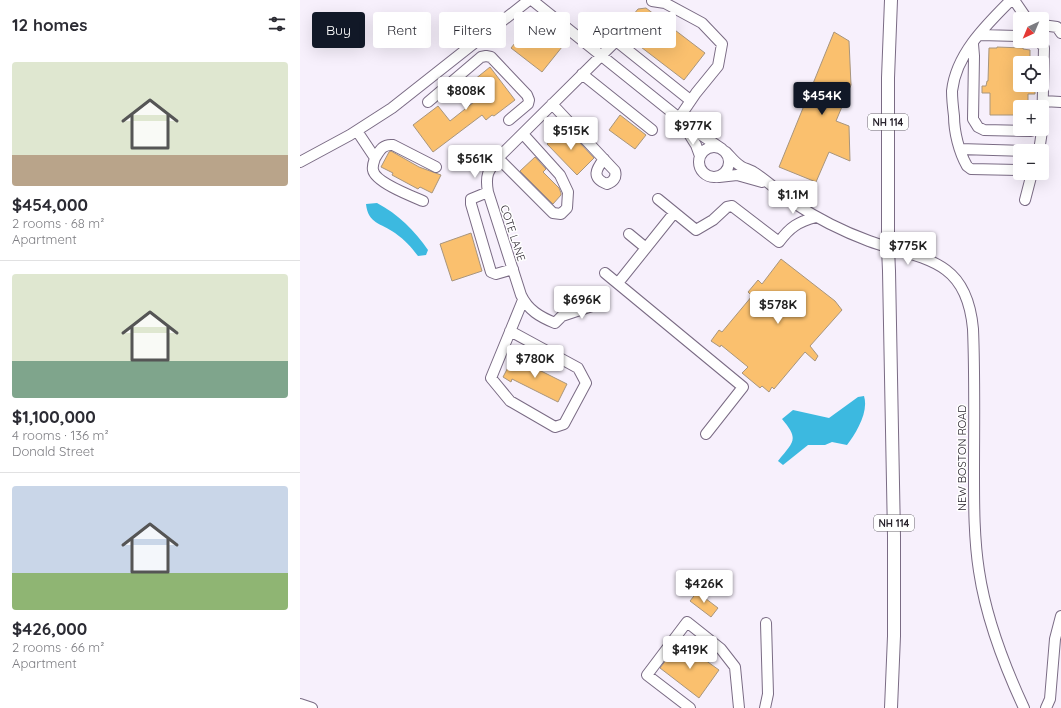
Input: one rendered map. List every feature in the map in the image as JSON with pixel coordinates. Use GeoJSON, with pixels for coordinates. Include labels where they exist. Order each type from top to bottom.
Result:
{"type":"FeatureCollection","features":[{"type":"Feature","properties":{"kind":"main road","name":"NH 114"},"geometry":{"type":"LineString","coordinates":[[891,0],[888,78],[888,248],[890,284],[894,536],[894,636],[891,708]]}},
{"type":"Feature","properties":{"kind":"street"},"geometry":{"type":"LineString","coordinates":[[300,162],[357,130],[392,108],[531,0],[679,118],[689,122],[700,134],[724,151],[739,165],[755,172],[770,185]]}},
{"type":"Feature","properties":{"kind":"street"},"geometry":{"type":"LineString","coordinates":[[1013,170],[971,169],[967,166],[964,162],[954,127],[952,93],[955,77],[969,48],[992,20],[1012,0],[1021,12]]}},
{"type":"Feature","properties":{"kind":"street"},"geometry":{"type":"LineString","coordinates":[[652,1],[665,3],[702,23],[722,44],[718,66],[690,100],[679,118]]}},
{"type":"Feature","properties":{"kind":"street"},"geometry":{"type":"LineString","coordinates":[[1049,26],[1056,27],[1061,32]]}},
{"type":"Feature","properties":{"kind":"street"},"geometry":{"type":"LineString","coordinates":[[980,35],[1013,36]]}},
{"type":"Feature","properties":{"kind":"street","name":"COTE LANE"},"geometry":{"type":"LineString","coordinates":[[601,303],[562,316],[555,323],[537,315],[527,306],[523,300],[488,192],[486,180],[488,173],[498,158],[614,43],[617,42],[690,100]]}},
{"type":"Feature","properties":{"kind":"street"},"geometry":{"type":"LineString","coordinates":[[969,48],[974,56],[973,119],[978,127],[984,130],[1013,131]]}},
{"type":"Feature","properties":{"kind":"street"},"geometry":{"type":"LineString","coordinates":[[1043,100],[1044,48]]}},
{"type":"Feature","properties":{"kind":"street"},"geometry":{"type":"LineString","coordinates":[[467,49],[476,61]]}},
{"type":"Feature","properties":{"kind":"street"},"geometry":{"type":"LineString","coordinates":[[425,83],[431,99],[481,57],[491,57],[530,100],[528,104],[509,120]]}},
{"type":"Feature","properties":{"kind":"street"},"geometry":{"type":"LineString","coordinates":[[582,74],[652,130]]}},
{"type":"Feature","properties":{"kind":"street"},"geometry":{"type":"LineString","coordinates":[[1049,101],[1061,102]]}},
{"type":"Feature","properties":{"kind":"street"},"geometry":{"type":"LineString","coordinates":[[552,104],[604,159]]}},
{"type":"Feature","properties":{"kind":"street"},"geometry":{"type":"LineString","coordinates":[[679,118],[696,144],[700,156],[699,165],[704,173],[713,177],[737,175],[770,185]]}},
{"type":"Feature","properties":{"kind":"street"},"geometry":{"type":"LineString","coordinates":[[357,130],[375,158]]}},
{"type":"Feature","properties":{"kind":"street"},"geometry":{"type":"LineString","coordinates":[[498,158],[553,212],[561,214],[567,208],[568,192],[560,175],[523,134]]}},
{"type":"Feature","properties":{"kind":"street"},"geometry":{"type":"LineString","coordinates":[[423,201],[382,181],[375,176],[373,169],[375,158],[383,147],[393,145],[436,167]]}},
{"type":"Feature","properties":{"kind":"street"},"geometry":{"type":"LineString","coordinates":[[700,156],[708,148],[718,147],[724,151],[728,157],[729,167],[723,175],[718,177]]}},
{"type":"Feature","properties":{"kind":"street"},"geometry":{"type":"LineString","coordinates":[[960,149],[1013,151]]}},
{"type":"Feature","properties":{"kind":"street"},"geometry":{"type":"LineString","coordinates":[[1025,200],[1030,180]]}},
{"type":"Feature","properties":{"kind":"street","name":"NEW BOSTON ROAD"},"geometry":{"type":"LineString","coordinates":[[770,185],[816,217],[841,230],[888,248],[927,260],[942,267],[954,278],[968,300],[972,315],[973,329],[975,521],[979,570],[985,600],[998,644],[1024,708]]}},
{"type":"Feature","properties":{"kind":"street"},"geometry":{"type":"LineString","coordinates":[[488,192],[471,199],[471,204],[491,272],[496,274],[513,269]]}},
{"type":"Feature","properties":{"kind":"street"},"geometry":{"type":"LineString","coordinates":[[658,199],[696,230],[713,220],[727,207],[732,206],[745,214],[779,242],[793,226],[804,220],[816,217]]}},
{"type":"Feature","properties":{"kind":"street"},"geometry":{"type":"LineString","coordinates":[[618,283],[674,213]]}},
{"type":"Feature","properties":{"kind":"street"},"geometry":{"type":"LineString","coordinates":[[629,234],[646,248]]}},
{"type":"Feature","properties":{"kind":"street"},"geometry":{"type":"LineString","coordinates":[[605,273],[743,387],[706,434]]}},
{"type":"Feature","properties":{"kind":"street"},"geometry":{"type":"LineString","coordinates":[[510,331],[578,368],[586,383],[564,424],[555,427],[510,401],[491,378],[510,331],[523,300]]}},
{"type":"Feature","properties":{"kind":"street"},"geometry":{"type":"LineString","coordinates":[[1046,708],[1050,699],[1055,639],[1061,616]]}},
{"type":"Feature","properties":{"kind":"street"},"geometry":{"type":"LineString","coordinates":[[690,708],[647,675],[687,622],[721,649],[734,667],[739,708]]}},
{"type":"Feature","properties":{"kind":"street"},"geometry":{"type":"LineString","coordinates":[[765,708],[768,694],[766,623]]}},
{"type":"Feature","properties":{"kind":"street"},"geometry":{"type":"LineString","coordinates":[[300,704],[312,708]]}},
{"type":"Feature","properties":{"kind":"water"},"geometry":{"type":"Polygon","coordinates":[[[377,203],[392,212],[418,236],[428,250],[426,255],[418,256],[399,236],[369,216],[366,204],[377,203]]]}},
{"type":"Feature","properties":{"kind":"water"},"geometry":{"type":"Polygon","coordinates":[[[864,396],[865,409],[861,422],[847,445],[832,442],[825,445],[808,445],[783,465],[778,461],[791,445],[793,437],[788,426],[782,419],[793,410],[829,418],[858,397],[864,396]]]}},
{"type":"Feature","properties":{"kind":"building"},"geometry":{"type":"Polygon","coordinates":[[[646,8],[651,12],[636,12],[638,9],[646,8]]]}},
{"type":"Feature","properties":{"kind":"building"},"geometry":{"type":"Polygon","coordinates":[[[676,31],[705,53],[684,80],[642,48],[676,48],[676,31]]]}},
{"type":"Feature","properties":{"kind":"building"},"geometry":{"type":"Polygon","coordinates":[[[834,32],[849,41],[851,85],[836,121],[849,126],[850,161],[829,152],[816,182],[779,167],[834,32]]]}},
{"type":"Feature","properties":{"kind":"building"},"geometry":{"type":"Polygon","coordinates":[[[514,44],[514,48],[561,48],[542,72],[511,48],[514,44]]]}},
{"type":"Feature","properties":{"kind":"building"},"geometry":{"type":"Polygon","coordinates":[[[989,48],[1023,48],[1030,50],[1030,56],[1013,56],[1013,92],[1035,92],[1035,94],[1028,94],[1028,100],[1013,100],[1013,115],[990,115],[990,93],[982,93],[982,86],[986,86],[988,81],[989,48]]]}},
{"type":"Feature","properties":{"kind":"building"},"geometry":{"type":"Polygon","coordinates":[[[490,67],[515,100],[494,116],[492,115],[486,120],[482,115],[433,152],[413,125],[438,106],[450,121],[479,98],[469,84],[490,67]]]}},
{"type":"Feature","properties":{"kind":"building"},"geometry":{"type":"Polygon","coordinates":[[[620,115],[646,135],[635,149],[609,130],[620,115]]]}},
{"type":"Feature","properties":{"kind":"building"},"geometry":{"type":"Polygon","coordinates":[[[565,127],[594,158],[577,175],[547,144],[565,127]]]}},
{"type":"Feature","properties":{"kind":"building"},"geometry":{"type":"Polygon","coordinates":[[[391,151],[419,167],[441,175],[432,193],[420,187],[418,189],[392,175],[393,173],[381,167],[391,151]]]}},
{"type":"Feature","properties":{"kind":"building"},"geometry":{"type":"Polygon","coordinates":[[[535,157],[546,169],[543,172],[559,188],[561,193],[553,204],[520,171],[535,157]]]}},
{"type":"Feature","properties":{"kind":"building"},"geometry":{"type":"Polygon","coordinates":[[[471,233],[482,271],[452,281],[440,244],[471,233]]]}},
{"type":"Feature","properties":{"kind":"building"},"geometry":{"type":"Polygon","coordinates":[[[781,259],[835,301],[842,310],[810,346],[818,356],[815,361],[805,352],[774,389],[772,387],[769,392],[762,386],[760,388],[742,373],[748,367],[721,345],[720,347],[711,341],[719,330],[722,332],[752,296],[748,292],[758,280],[762,284],[781,259]]]}},
{"type":"Feature","properties":{"kind":"building"},"geometry":{"type":"Polygon","coordinates":[[[515,354],[523,358],[521,361],[567,384],[558,402],[512,379],[511,382],[503,377],[515,354]]]}},
{"type":"Feature","properties":{"kind":"building"},"geometry":{"type":"Polygon","coordinates":[[[697,592],[718,608],[711,617],[690,601],[697,592]]]}},
{"type":"Feature","properties":{"kind":"building"},"geometry":{"type":"Polygon","coordinates":[[[680,642],[719,670],[699,698],[660,668],[680,642]]]}}]}
